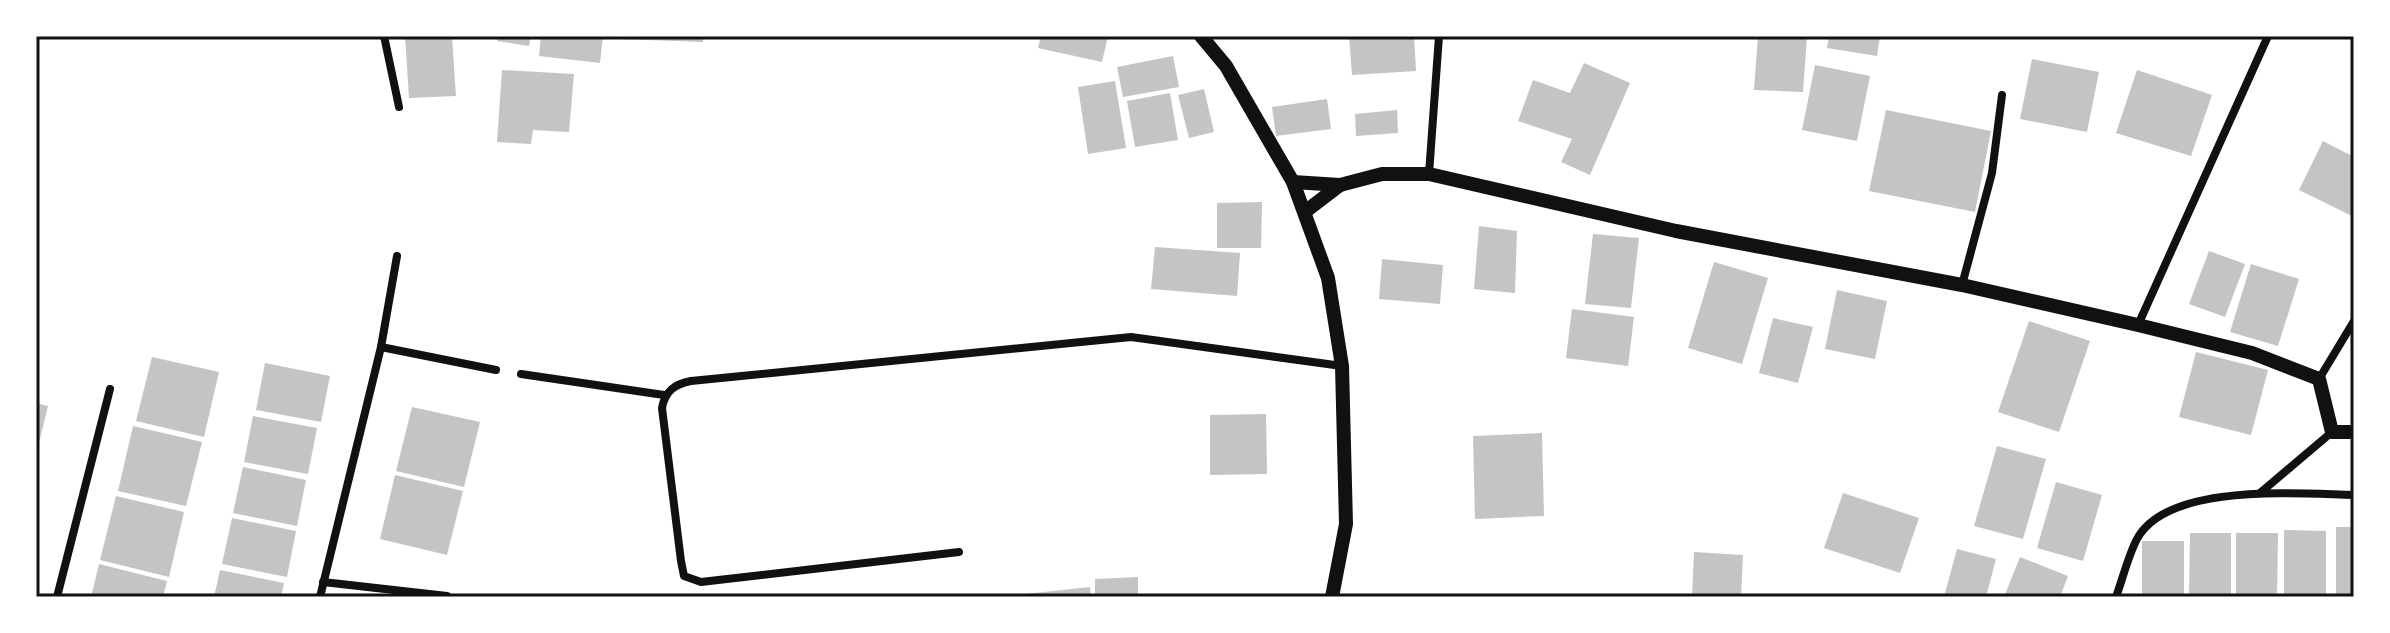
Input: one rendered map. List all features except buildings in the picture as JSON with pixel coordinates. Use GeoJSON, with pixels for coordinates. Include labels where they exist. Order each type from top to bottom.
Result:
{"type":"FeatureCollection","features":[{"type":"Feature","properties":{"kind":"street"},"geometry":{"type":"LineString","coordinates":[[384,36],[399,107]]}},
{"type":"Feature","properties":{"kind":"street"},"geometry":{"type":"LineString","coordinates":[[1201,36],[1226,66],[1293,182],[1328,278],[1342,366],[1346,524],[1332,597]]}},
{"type":"Feature","properties":{"kind":"street"},"geometry":{"type":"LineString","coordinates":[[1429,174],[1439,36]]}},
{"type":"Feature","properties":{"kind":"street"},"geometry":{"type":"LineString","coordinates":[[2138,325],[2268,36]]}},
{"type":"Feature","properties":{"kind":"street"},"geometry":{"type":"LineString","coordinates":[[1962,285],[1992,173],[2002,95]]}},
{"type":"Feature","properties":{"kind":"street"},"geometry":{"type":"LineString","coordinates":[[1293,182],[1340,185],[1382,174],[1429,174],[1676,231],[1962,285],[2138,325],[2252,353],[2319,379]]}},
{"type":"Feature","properties":{"kind":"street"},"geometry":{"type":"LineString","coordinates":[[1306,211],[1340,185]]}},
{"type":"Feature","properties":{"kind":"street"},"geometry":{"type":"LineString","coordinates":[[320,597],[381,347],[397,256]]}},
{"type":"Feature","properties":{"kind":"street"},"geometry":{"type":"LineString","coordinates":[[2332,432],[2319,379],[2354,321]]}},
{"type":"Feature","properties":{"kind":"street"},"geometry":{"type":"LineString","coordinates":[[959,552],[701,582],[689,579],[684,576],[681,561],[662,408],[664,395],[679,383],[691,381],[1131,337],[1342,366]]}},
{"type":"Feature","properties":{"kind":"street"},"geometry":{"type":"LineString","coordinates":[[381,347],[496,370]]}},
{"type":"Feature","properties":{"kind":"street"},"geometry":{"type":"LineString","coordinates":[[521,374],[664,395]]}},
{"type":"Feature","properties":{"kind":"street"},"geometry":{"type":"LineString","coordinates":[[57,597],[110,389]]}},
{"type":"Feature","properties":{"kind":"street"},"geometry":{"type":"LineString","coordinates":[[2259,494],[2332,432],[2354,432]]}},
{"type":"Feature","properties":{"kind":"street"},"geometry":{"type":"LineString","coordinates":[[2116,597],[2138,537],[2159,515],[2193,504],[2259,494],[2354,495]]}},
{"type":"Feature","properties":{"kind":"street"},"geometry":{"type":"LineString","coordinates":[[323,582],[447,596]]}}]}
